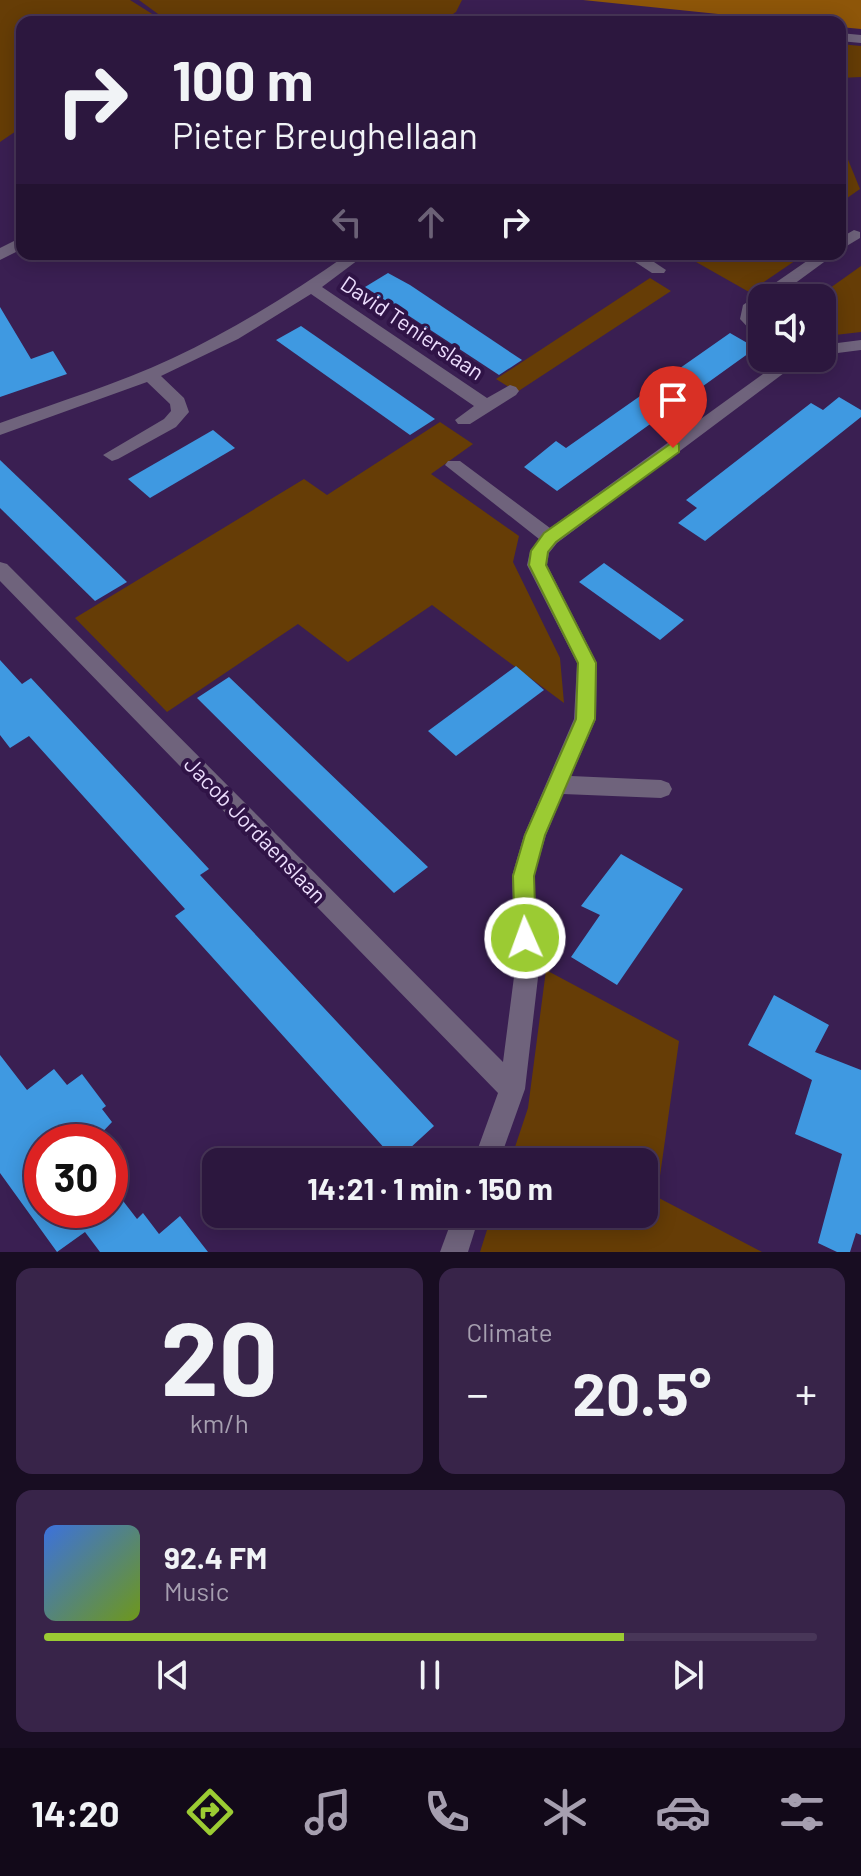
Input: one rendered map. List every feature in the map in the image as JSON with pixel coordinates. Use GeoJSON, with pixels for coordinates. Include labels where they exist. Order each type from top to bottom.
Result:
{"type":"FeatureCollection","features":[{"type":"Feature","properties":{"kind":"street"},"geometry":{"type":"LineString","coordinates":[[846,241],[854,235]]}},
{"type":"Feature","properties":{"kind":"street","name":"David Tenierslaan"},"geometry":{"type":"LineString","coordinates":[[0,429],[149,375],[199,352],[313,288],[350,260]]}},
{"type":"Feature","properties":{"kind":"street"},"geometry":{"type":"LineString","coordinates":[[641,260],[658,270]]}},
{"type":"Feature","properties":{"kind":"street"},"geometry":{"type":"LineString","coordinates":[[784,284],[818,260]]}},
{"type":"Feature","properties":{"kind":"street","name":"David Tenierslaan"},"geometry":{"type":"LineString","coordinates":[[313,288],[487,406]]}},
{"type":"Feature","properties":{"kind":"street"},"geometry":{"type":"LineString","coordinates":[[836,348],[861,345]]}},
{"type":"Feature","properties":{"kind":"street"},"geometry":{"type":"LineString","coordinates":[[491,1148],[512,1089],[527,969],[523,876],[535,835],[585,719],[587,663],[537,565],[540,551],[550,538],[777,372]]}},
{"type":"Feature","properties":{"kind":"street"},"geometry":{"type":"LineString","coordinates":[[112,455],[170,423],[180,412],[178,402],[149,375]]}},
{"type":"Feature","properties":{"kind":"street","name":"David Tenierslaan"},"geometry":{"type":"LineString","coordinates":[[464,420],[510,391]]}},
{"type":"Feature","properties":{"kind":"street"},"geometry":{"type":"LineString","coordinates":[[454,465],[550,538]]}},
{"type":"Feature","properties":{"kind":"street","name":"Jacob Jordaenslaan"},"geometry":{"type":"LineString","coordinates":[[0,569],[512,1089]]}},
{"type":"Feature","properties":{"kind":"street"},"geometry":{"type":"LineString","coordinates":[[557,785],[661,789]]}},
{"type":"Feature","properties":{"kind":"street"},"geometry":{"type":"LineString","coordinates":[[454,1252],[462,1228]]}},
{"type":"Feature","properties":{"kind":"shaded area"},"geometry":{"type":"Polygon","coordinates":[[[0,0],[130,0],[155,16],[16,16],[16,131],[0,142],[0,0]]]}},
{"type":"Feature","properties":{"kind":"shaded area"},"geometry":{"type":"Polygon","coordinates":[[[139,0],[462,0],[450,16],[161,16],[139,0]]]}},
{"type":"Feature","properties":{"kind":"shaded area"},"geometry":{"type":"Polygon","coordinates":[[[583,0],[861,0],[861,29],[846,28],[846,16],[736,16],[583,0]]]}},
{"type":"Feature","properties":{"kind":"shaded area"},"geometry":{"type":"Polygon","coordinates":[[[846,45],[861,46],[861,77],[846,78],[846,45]]]}},
{"type":"Feature","properties":{"kind":"shaded area"},"geometry":{"type":"Polygon","coordinates":[[[846,155],[860,189],[846,199],[846,155]]]}},
{"type":"Feature","properties":{"kind":"shaded area"},"geometry":{"type":"Polygon","coordinates":[[[693,260],[796,260],[761,284],[748,284],[748,291],[693,260]]]}},
{"type":"Feature","properties":{"kind":"shaded area"},"geometry":{"type":"Polygon","coordinates":[[[861,266],[861,332],[836,335],[836,284],[861,266]]]}},
{"type":"Feature","properties":{"kind":"shaded area"},"geometry":{"type":"Polygon","coordinates":[[[650,278],[671,291],[517,392],[496,379],[650,278]]]}},
{"type":"Feature","properties":{"kind":"shaded area"},"geometry":{"type":"Polygon","coordinates":[[[440,422],[473,444],[431,474],[519,536],[513,562],[560,658],[564,703],[432,605],[348,662],[298,624],[167,712],[75,618],[304,479],[327,495],[440,422]]]}},
{"type":"Feature","properties":{"kind":"shaded area"},"geometry":{"type":"Polygon","coordinates":[[[546,970],[679,1041],[658,1190],[658,1148],[515,1148],[528,1108],[546,970]]]}},
{"type":"Feature","properties":{"kind":"shaded area"},"geometry":{"type":"Polygon","coordinates":[[[658,1198],[762,1252],[480,1252],[488,1228],[658,1228],[658,1198]]]}},
{"type":"Feature","properties":{"kind":"building"},"geometry":{"type":"Polygon","coordinates":[[[388,273],[522,360],[499,375],[365,287],[388,273]]]}},
{"type":"Feature","properties":{"kind":"building"},"geometry":{"type":"Polygon","coordinates":[[[0,307],[31,359],[53,351],[67,374],[0,397],[0,307]]]}},
{"type":"Feature","properties":{"kind":"building"},"geometry":{"type":"Polygon","coordinates":[[[301,326],[435,419],[410,435],[276,340],[301,326]]]}},
{"type":"Feature","properties":{"kind":"building"},"geometry":{"type":"Polygon","coordinates":[[[730,333],[748,343],[748,354],[557,491],[524,467],[556,441],[566,448],[730,333]]]}},
{"type":"Feature","properties":{"kind":"building"},"geometry":{"type":"Polygon","coordinates":[[[839,397],[861,410],[861,417],[705,541],[678,523],[697,508],[686,500],[811,403],[823,410],[839,397]]]}},
{"type":"Feature","properties":{"kind":"building"},"geometry":{"type":"Polygon","coordinates":[[[213,430],[235,448],[150,498],[128,479],[213,430]]]}},
{"type":"Feature","properties":{"kind":"building"},"geometry":{"type":"Polygon","coordinates":[[[0,460],[127,582],[95,601],[0,508],[0,460]]]}},
{"type":"Feature","properties":{"kind":"building"},"geometry":{"type":"Polygon","coordinates":[[[604,563],[684,620],[660,640],[579,582],[604,563]]]}},
{"type":"Feature","properties":{"kind":"building"},"geometry":{"type":"Polygon","coordinates":[[[0,660],[22,684],[31,678],[209,869],[200,875],[434,1126],[410,1148],[384,1148],[175,916],[185,909],[29,736],[10,748],[0,735],[0,660]]]}},
{"type":"Feature","properties":{"kind":"building"},"geometry":{"type":"Polygon","coordinates":[[[516,666],[544,690],[456,756],[428,731],[516,666]]]}},
{"type":"Feature","properties":{"kind":"building"},"geometry":{"type":"Polygon","coordinates":[[[229,677],[428,867],[394,893],[197,698],[229,677]]]}},
{"type":"Feature","properties":{"kind":"building"},"geometry":{"type":"Polygon","coordinates":[[[621,854],[683,889],[617,985],[571,957],[600,915],[581,906],[621,854]]]}},
{"type":"Feature","properties":{"kind":"building"},"geometry":{"type":"Polygon","coordinates":[[[774,995],[829,1025],[815,1052],[861,1070],[861,1235],[856,1233],[850,1252],[837,1252],[818,1243],[842,1154],[795,1134],[812,1080],[748,1045],[774,995]]]}},
{"type":"Feature","properties":{"kind":"building"},"geometry":{"type":"Polygon","coordinates":[[[0,1055],[27,1090],[54,1069],[67,1085],[82,1074],[106,1106],[102,1109],[112,1122],[24,1124],[24,1206],[0,1173],[0,1055]]]}},
{"type":"Feature","properties":{"kind":"building"},"geometry":{"type":"Polygon","coordinates":[[[128,1207],[137,1219],[143,1213],[159,1234],[180,1216],[208,1252],[100,1252],[85,1232],[57,1252],[40,1228],[128,1228],[128,1207]]]}},
{"type":"Feature","properties":{"kind":"route"},"geometry":{"type":"LineString","coordinates":[[525,938],[523,876],[535,835],[585,719],[587,663],[537,565],[540,551],[550,538],[673,448]]}}]}
